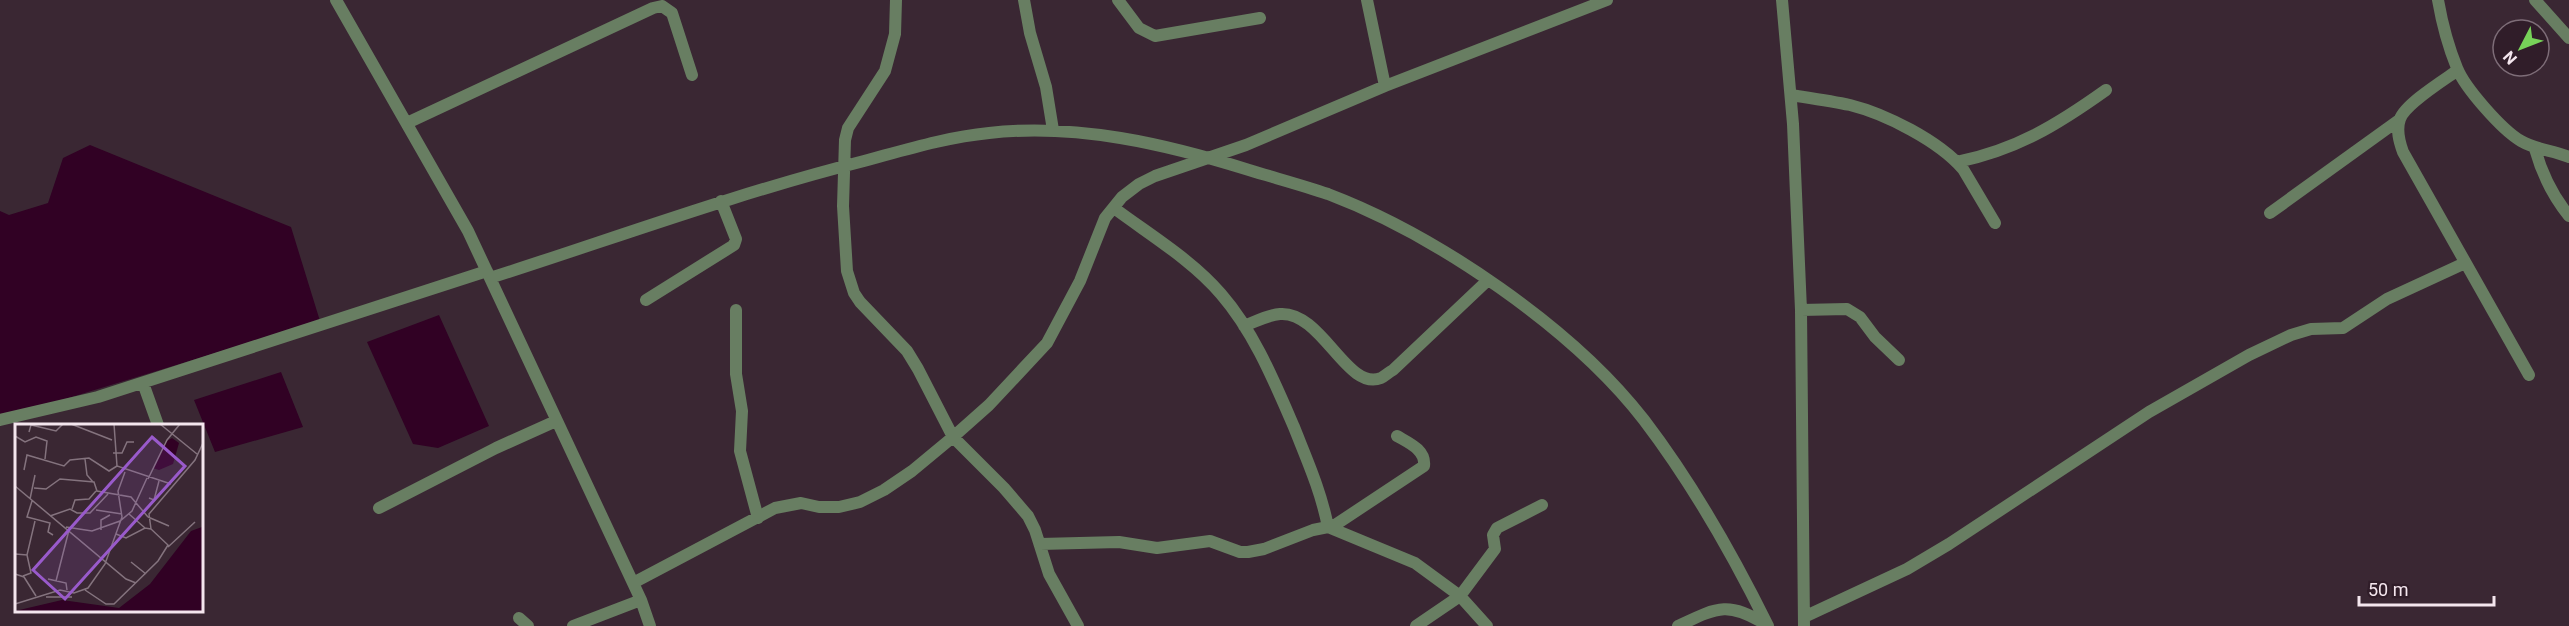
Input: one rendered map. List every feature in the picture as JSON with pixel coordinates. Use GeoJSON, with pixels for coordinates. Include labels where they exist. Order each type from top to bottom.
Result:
{"type":"FeatureCollection","features":[{"type":"Feature","properties":{"kind":"street"},"geometry":{"type":"LineString","coordinates":[[336,0],[468,231],[641,600],[650,626]]}},
{"type":"Feature","properties":{"kind":"street"},"geometry":{"type":"LineString","coordinates":[[896,0],[895,34],[885,71],[848,128],[845,140],[843,206],[847,271],[854,293],[907,351],[953,437],[1018,504],[1035,530],[1049,574],[1078,626]]}},
{"type":"Feature","properties":{"kind":"street"},"geometry":{"type":"LineString","coordinates":[[1024,0],[1030,33],[1047,87],[1053,130]]}},
{"type":"Feature","properties":{"kind":"street"},"geometry":{"type":"LineString","coordinates":[[1118,0],[1139,28],[1155,36],[1260,18]]}},
{"type":"Feature","properties":{"kind":"street"},"geometry":{"type":"LineString","coordinates":[[1367,0],[1385,86]]}},
{"type":"Feature","properties":{"kind":"street"},"geometry":{"type":"LineString","coordinates":[[633,583],[775,508],[801,502],[819,507],[839,507],[860,502],[903,477],[953,437],[996,397],[1047,343],[1080,281],[1106,219],[1122,197],[1139,184],[1277,132],[1385,86],[1607,0]]}},
{"type":"Feature","properties":{"kind":"street"},"geometry":{"type":"LineString","coordinates":[[1782,0],[1791,95],[1801,310],[1804,622],[1907,569],[1949,544],[2149,412],[2248,355],[2291,334],[2311,328],[2343,328],[2386,299],[2465,263]]}},
{"type":"Feature","properties":{"kind":"street"},"geometry":{"type":"LineString","coordinates":[[2438,0],[2448,43],[2458,70],[2503,127],[2520,141],[2535,149],[2553,150],[2569,157]]}},
{"type":"Feature","properties":{"kind":"street"},"geometry":{"type":"LineString","coordinates":[[2535,0],[2569,38]]}},
{"type":"Feature","properties":{"kind":"street"},"geometry":{"type":"LineString","coordinates":[[407,123],[653,8],[663,6],[668,7],[672,13],[692,75]]}},
{"type":"Feature","properties":{"kind":"street"},"geometry":{"type":"LineString","coordinates":[[2270,213],[2399,120],[2410,107],[2458,70]]}},
{"type":"Feature","properties":{"kind":"street"},"geometry":{"type":"LineString","coordinates":[[1957,162],[1990,155],[2039,134],[2106,90]]}},
{"type":"Feature","properties":{"kind":"street"},"geometry":{"type":"LineString","coordinates":[[1791,95],[1852,106],[1890,120],[1923,137],[1957,162],[1995,223]]}},
{"type":"Feature","properties":{"kind":"street"},"geometry":{"type":"LineString","coordinates":[[2399,120],[2399,140],[2403,152],[2529,375]]}},
{"type":"Feature","properties":{"kind":"street"},"geometry":{"type":"LineString","coordinates":[[0,420],[98,397],[721,201],[845,166],[934,143],[988,133],[1053,130],[1115,138],[1209,158],[1327,194],[1379,216],[1455,258],[1533,313],[1592,363],[1643,419],[1695,496],[1745,579],[1768,626],[1746,612],[1734,608],[1719,609],[1678,626]]}},
{"type":"Feature","properties":{"kind":"street"},"geometry":{"type":"LineString","coordinates":[[2535,149],[2548,186],[2569,216]]}},
{"type":"Feature","properties":{"kind":"street"},"geometry":{"type":"LineString","coordinates":[[646,300],[734,245],[736,238],[721,201]]}},
{"type":"Feature","properties":{"kind":"street"},"geometry":{"type":"LineString","coordinates":[[1114,208],[1194,268],[1221,293],[1244,326],[1279,392],[1315,478],[1330,527]]}},
{"type":"Feature","properties":{"kind":"street"},"geometry":{"type":"LineString","coordinates":[[1244,326],[1281,314],[1298,317],[1316,330],[1359,375],[1369,380],[1381,378],[1487,281]]}},
{"type":"Feature","properties":{"kind":"street"},"geometry":{"type":"LineString","coordinates":[[1801,310],[1847,309],[1854,311],[1875,337],[1899,360]]}},
{"type":"Feature","properties":{"kind":"street"},"geometry":{"type":"LineString","coordinates":[[736,310],[736,374],[742,411],[740,451],[758,518]]}},
{"type":"Feature","properties":{"kind":"street"},"geometry":{"type":"LineString","coordinates":[[143,383],[158,424]]}},
{"type":"Feature","properties":{"kind":"street"},"geometry":{"type":"LineString","coordinates":[[380,507],[496,448],[556,421]]}},
{"type":"Feature","properties":{"kind":"street"},"geometry":{"type":"LineString","coordinates":[[1040,544],[1119,542],[1157,548],[1210,540],[1240,552],[1264,549],[1313,530],[1330,527],[1424,466],[1424,458],[1420,452],[1397,436]]}},
{"type":"Feature","properties":{"kind":"street"},"geometry":{"type":"LineString","coordinates":[[1416,626],[1460,596],[1495,549],[1492,535],[1494,531],[1542,505]]}},
{"type":"Feature","properties":{"kind":"street"},"geometry":{"type":"LineString","coordinates":[[1330,527],[1415,563],[1460,596],[1487,626]]}},
{"type":"Feature","properties":{"kind":"street"},"geometry":{"type":"LineString","coordinates":[[573,626],[641,600]]}},
{"type":"Feature","properties":{"kind":"shaded area"},"geometry":{"type":"Polygon","coordinates":[[[90,145],[291,227],[320,321],[0,419],[0,211],[9,215],[48,203],[63,158],[90,145]]]}},
{"type":"Feature","properties":{"kind":"shaded area"},"geometry":{"type":"Polygon","coordinates":[[[439,315],[489,426],[438,448],[413,444],[367,342],[439,315]]]}},
{"type":"Feature","properties":{"kind":"shaded area"},"geometry":{"type":"Polygon","coordinates":[[[281,372],[303,427],[215,452],[194,400],[281,372]]]}}]}
